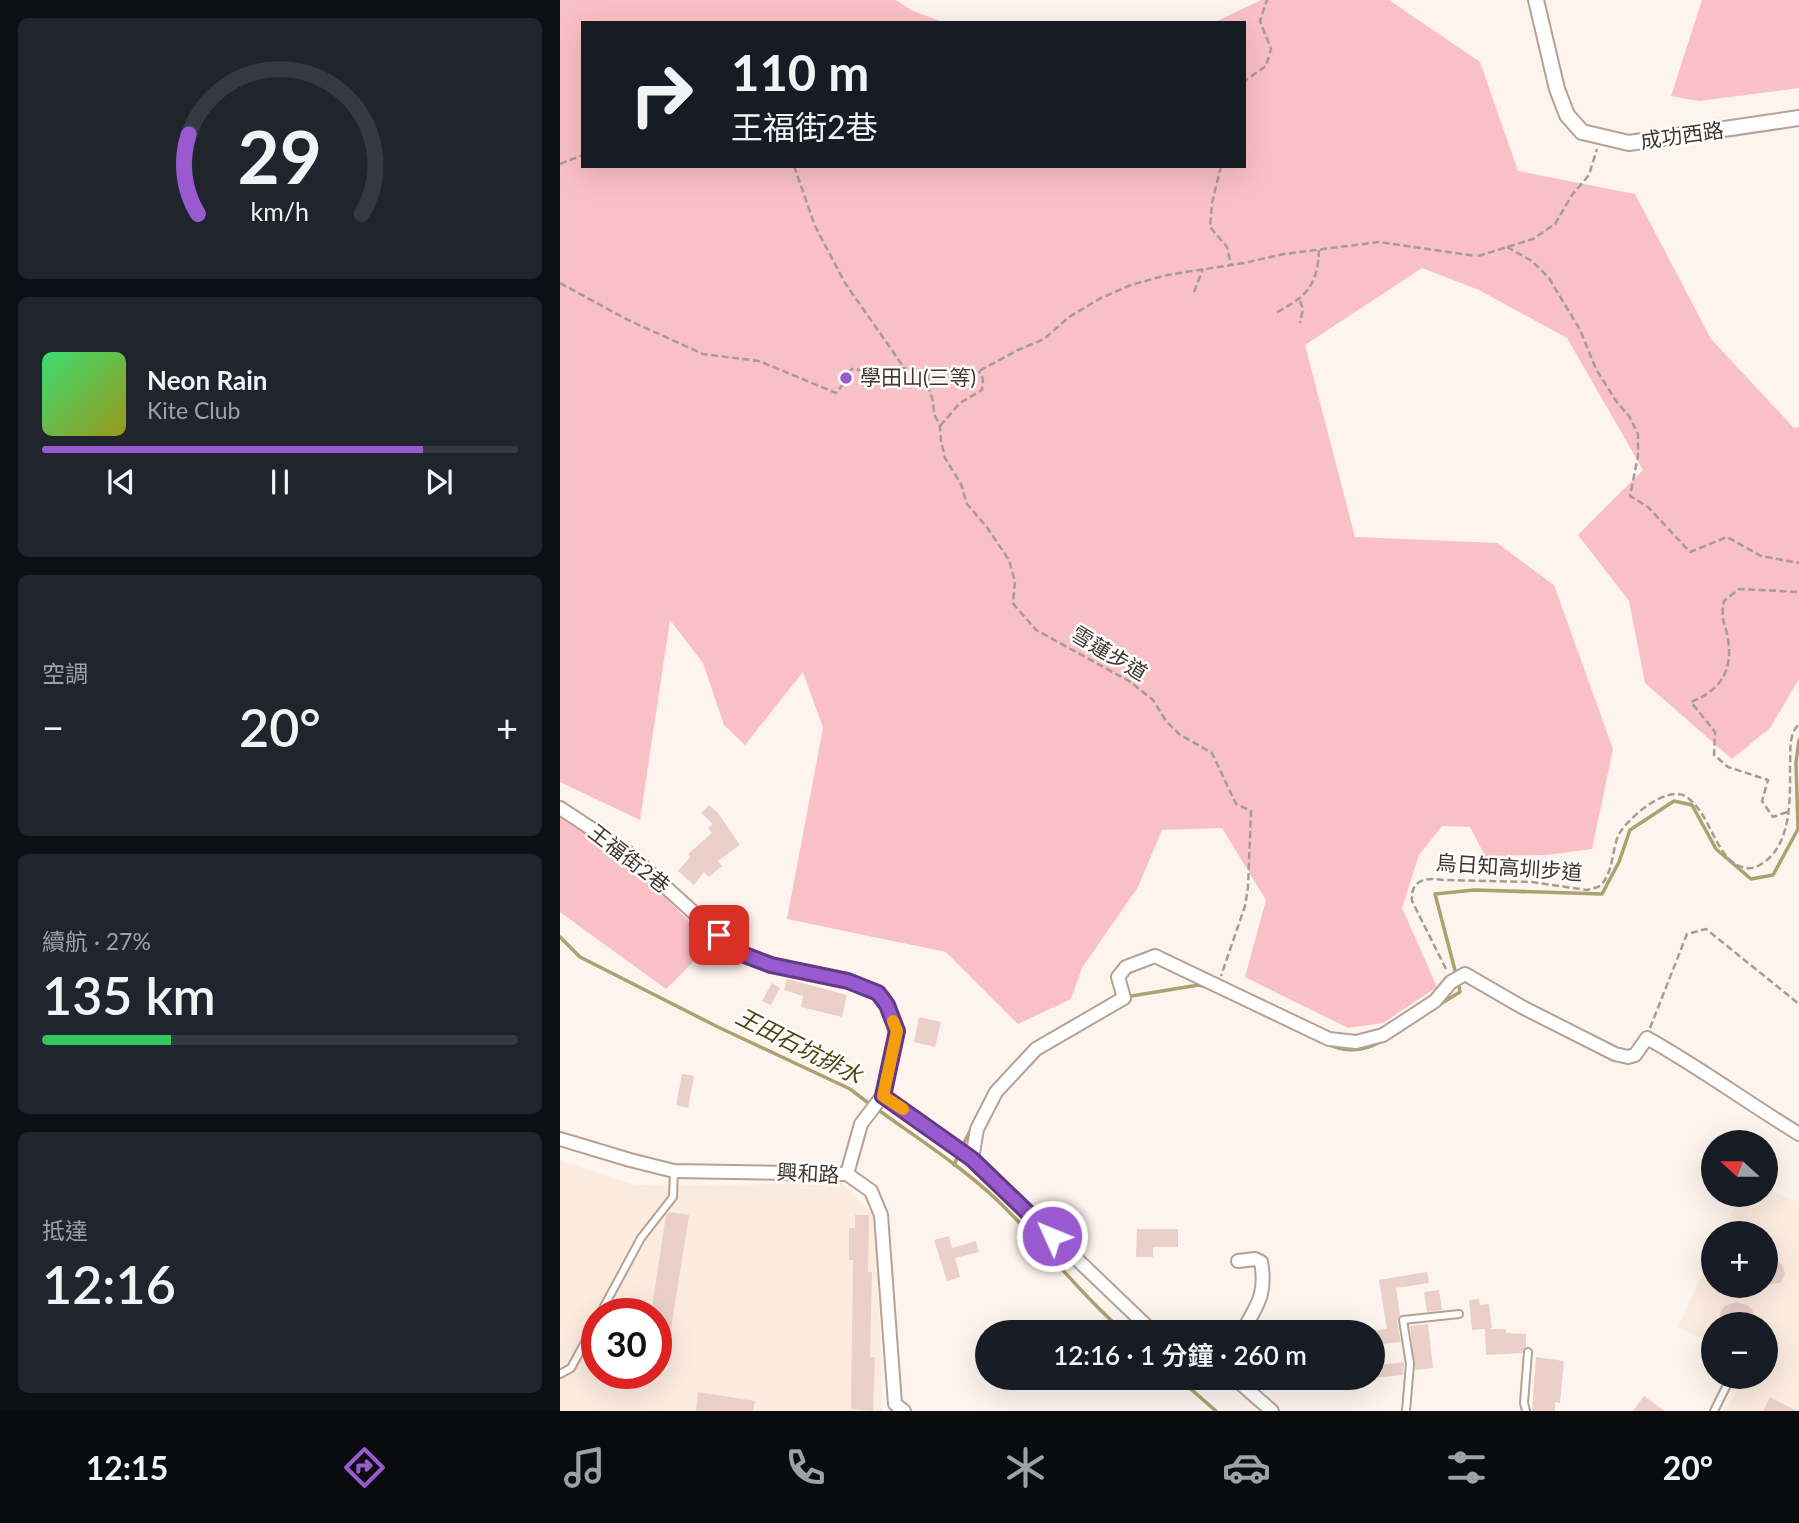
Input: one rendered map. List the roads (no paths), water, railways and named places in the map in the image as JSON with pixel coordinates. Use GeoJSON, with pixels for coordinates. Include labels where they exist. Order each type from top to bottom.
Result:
{"type":"FeatureCollection","features":[{"type":"Feature","properties":{"kind":"street","name":"成功西路"},"geometry":{"type":"LineString","coordinates":[[1536,0],[1557,89],[1567,115],[1582,132],[1629,144],[1799,118]]}},
{"type":"Feature","properties":{"kind":"street","name":"王福街2巷"},"geometry":{"type":"LineString","coordinates":[[560,808],[627,852],[737,952],[771,965],[848,981],[878,993],[887,1005],[897,1031],[883,1096]]}},
{"type":"Feature","properties":{"kind":"street"},"geometry":{"type":"LineString","coordinates":[[964,1154],[996,1092],[1036,1049],[1124,998],[1118,977],[1126,967],[1155,956],[1329,1039],[1356,1042],[1383,1034],[1435,1001],[1451,982],[1465,974],[1522,1007],[1615,1054],[1629,1057],[1635,1055],[1647,1038],[1694,1064],[1748,1103],[1799,1134]]}},
{"type":"Feature","properties":{"kind":"street"},"geometry":{"type":"LineString","coordinates":[[847,1174],[861,1124],[883,1096],[964,1154],[1140,1320]]}},
{"type":"Feature","properties":{"kind":"street","name":"興和路"},"geometry":{"type":"LineString","coordinates":[[560,1139],[674,1171],[847,1174],[872,1191],[881,1215],[895,1404],[904,1411]]}},
{"type":"Feature","properties":{"kind":"street"},"geometry":{"type":"LineString","coordinates":[[1238,1261],[1255,1259],[1261,1262],[1261,1299],[1249,1320]]}},
{"type":"Feature","properties":{"kind":"street"},"geometry":{"type":"LineString","coordinates":[[1248,1390],[1272,1411]]}},
{"type":"Feature","properties":{"kind":"lane"},"geometry":{"type":"LineString","coordinates":[[609,1298],[641,1238],[673,1197],[674,1171]]}},
{"type":"Feature","properties":{"kind":"lane"},"geometry":{"type":"LineString","coordinates":[[1406,1411],[1410,1364],[1403,1320],[1459,1314]]}},
{"type":"Feature","properties":{"kind":"lane"},"geometry":{"type":"LineString","coordinates":[[560,1374],[571,1368],[581,1350]]}},
{"type":"Feature","properties":{"kind":"lane"},"geometry":{"type":"LineString","coordinates":[[1526,1411],[1524,1403],[1528,1352]]}},
{"type":"Feature","properties":{"kind":"lane"},"geometry":{"type":"LineString","coordinates":[[1714,1411],[1725,1389]]}},
{"type":"Feature","properties":{"kind":"waterway"},"geometry":{"type":"LineString","coordinates":[[1456,974],[1435,894],[1474,890],[1602,894],[1619,862],[1630,830],[1674,801],[1692,805],[1716,849],[1751,879],[1773,875],[1798,829],[1796,762],[1799,740]]}},
{"type":"Feature","properties":{"kind":"waterway","name":"王田石坑排水"},"geometry":{"type":"LineString","coordinates":[[560,937],[580,957],[718,1027],[850,1089],[871,1105]]}},
{"type":"Feature","properties":{"kind":"waterway"},"geometry":{"type":"LineString","coordinates":[[1437,1006],[1460,992],[1458,981]]}},
{"type":"Feature","properties":{"kind":"waterway"},"geometry":{"type":"LineString","coordinates":[[1125,997],[1199,985],[1207,987]]}},
{"type":"Feature","properties":{"kind":"waterway"},"geometry":{"type":"LineString","coordinates":[[1328,1044],[1354,1050],[1380,1042]]}},
{"type":"Feature","properties":{"kind":"waterway","name":"王田石坑排水"},"geometry":{"type":"LineString","coordinates":[[877,1109],[954,1164],[997,1200],[1112,1320]]}},
{"type":"Feature","properties":{"kind":"waterway"},"geometry":{"type":"LineString","coordinates":[[962,1147],[971,1129]]}},
{"type":"Feature","properties":{"kind":"waterway"},"geometry":{"type":"LineString","coordinates":[[954,1165],[959,1154]]}},
{"type":"Feature","properties":{"kind":"waterway","name":"王田石坑排水"},"geometry":{"type":"LineString","coordinates":[[1192,1390],[1216,1411]]}},
{"type":"Feature","properties":{"kind":"place","name":"學田山(三等)"},"geometry":{"type":"Point","coordinates":[846,378]}}]}
